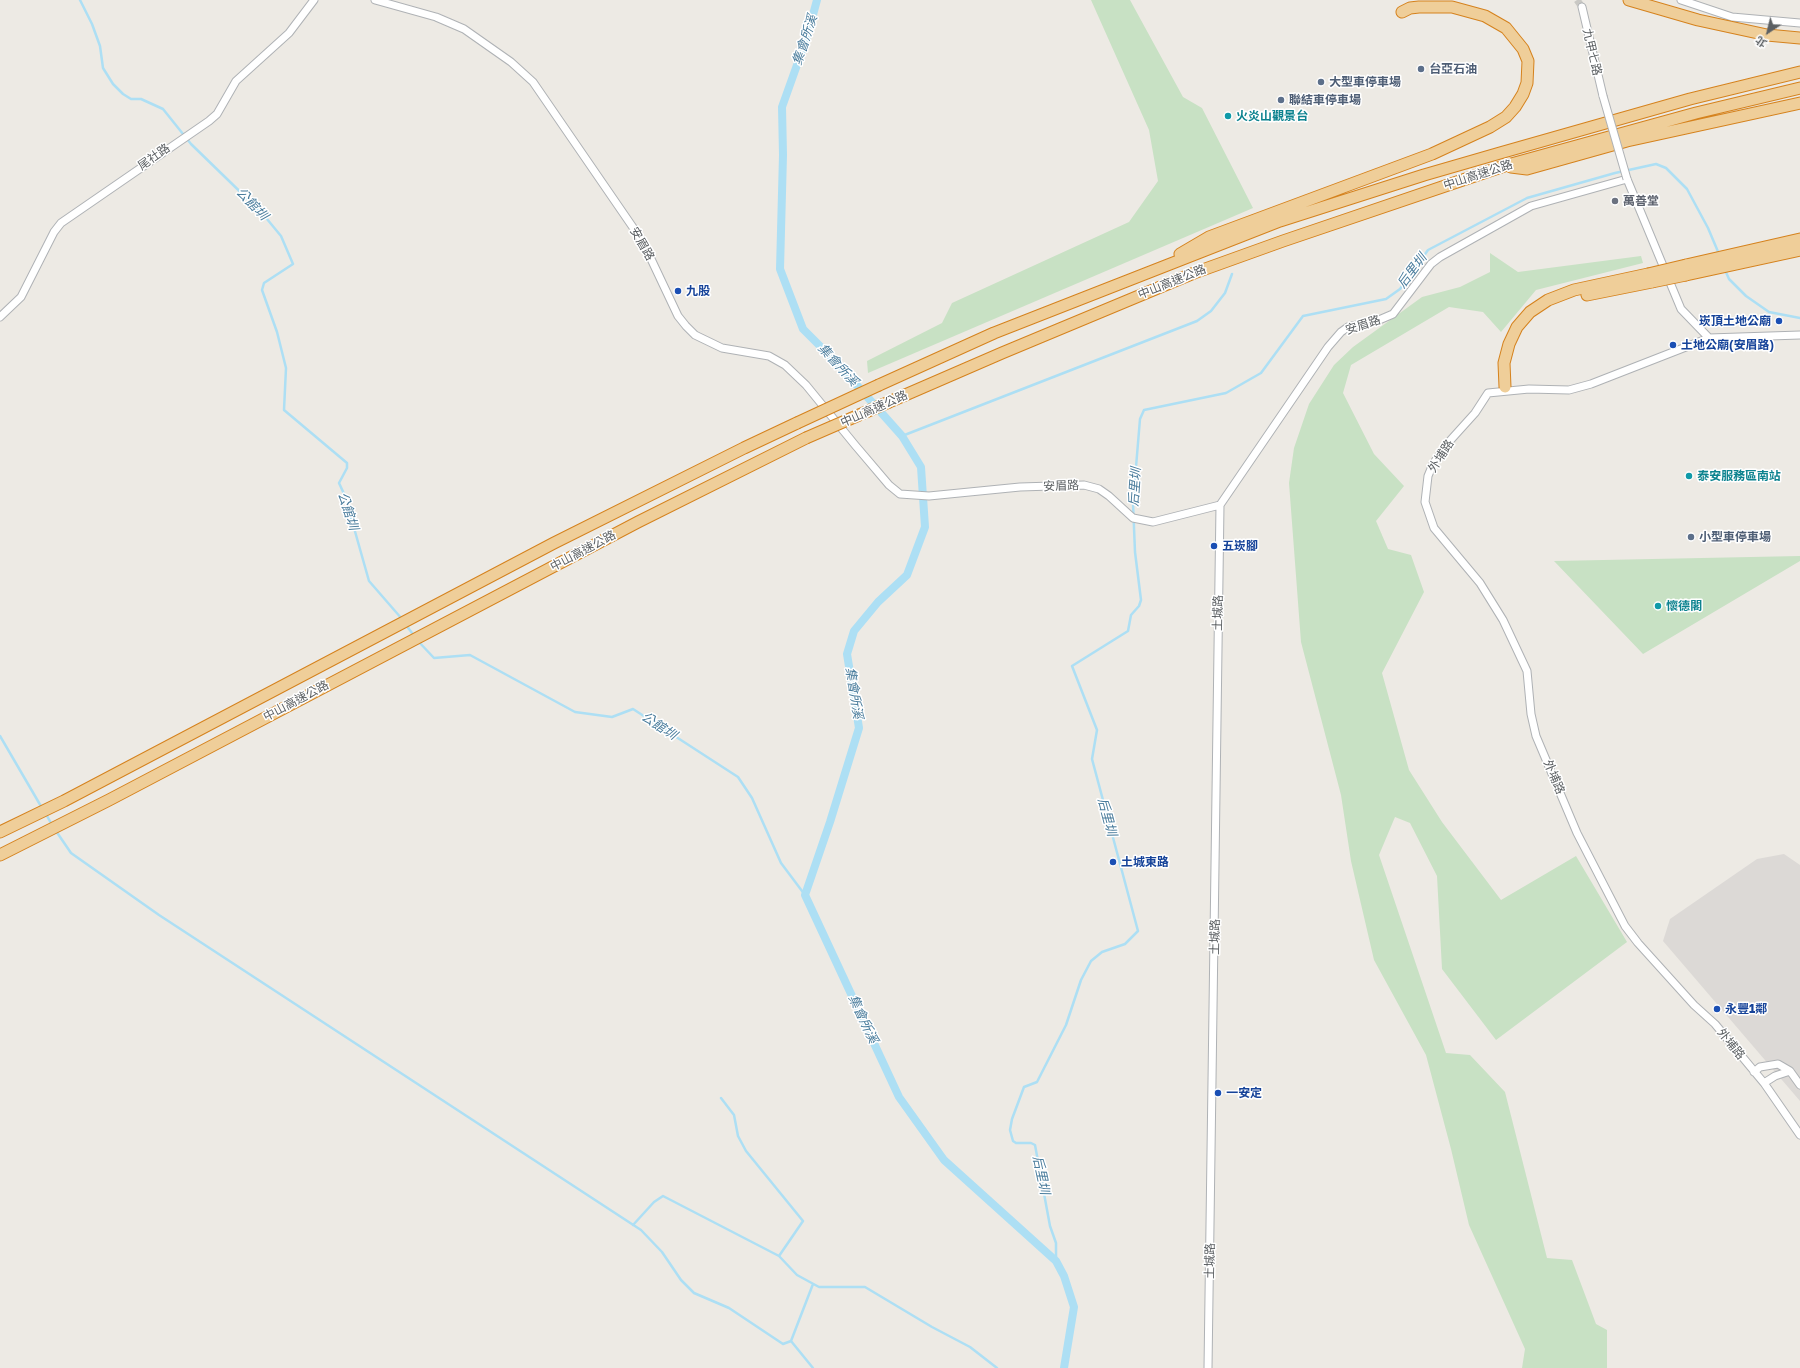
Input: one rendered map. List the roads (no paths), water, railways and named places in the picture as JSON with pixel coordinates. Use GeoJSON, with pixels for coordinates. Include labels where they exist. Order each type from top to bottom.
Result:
{"type":"FeatureCollection","features":[{"type":"Feature","properties":{"kind":"highway"},"geometry":{"type":"LineString","coordinates":[[1629,0],[1698,20],[1768,35],[1800,38]]}},
{"type":"Feature","properties":{"kind":"highway"},"geometry":{"type":"LineString","coordinates":[[1156,269],[1209,237],[1432,154],[1490,127],[1506,116],[1515,107],[1523,94],[1527,83],[1528,61],[1523,49],[1506,28],[1485,16],[1452,7],[1424,6],[1410,8],[1402,12]]}},
{"type":"Feature","properties":{"kind":"highway","name":"中山高速公路"},"geometry":{"type":"LineString","coordinates":[[0,832],[71,797],[554,543],[797,423],[994,334],[1280,221],[1424,175],[1690,99],[1800,72]]}},
{"type":"Feature","properties":{"kind":"highway","name":"中山高速公路"},"geometry":{"type":"LineString","coordinates":[[0,855],[109,800],[638,522],[806,438],[1002,353],[1194,273],[1504,166],[1696,113],[1800,88]]}},
{"type":"Feature","properties":{"kind":"highway"},"geometry":{"type":"LineString","coordinates":[[1504,166],[1527,169],[1627,141],[1800,104]]}},
{"type":"Feature","properties":{"kind":"highway"},"geometry":{"type":"LineString","coordinates":[[1508,385],[1509,362],[1512,346],[1521,331],[1533,317],[1551,305],[1576,297],[1686,270],[1718,268],[1730,260],[1800,239]]}},
{"type":"Feature","properties":{"kind":"highway"},"geometry":{"type":"LineString","coordinates":[[1686,270],[1713,258],[1730,260],[1800,250]]}},
{"type":"Feature","properties":{"kind":"street","name":"尾社路"},"geometry":{"type":"LineString","coordinates":[[0,317],[21,297],[54,232],[61,223],[217,114],[236,81],[289,34],[314,0]]}},
{"type":"Feature","properties":{"kind":"street","name":"安眉路"},"geometry":{"type":"LineString","coordinates":[[376,0],[436,17],[464,29],[511,62],[528,77],[589,162],[643,242],[678,316],[686,326],[695,335],[722,348],[769,356],[785,365],[806,385],[854,446],[889,485],[900,494],[929,496],[1020,487],[1084,484],[1099,489],[1133,518],[1153,522],[1220,505],[1276,421],[1328,347],[1341,332],[1348,327],[1379,320],[1393,314],[1431,264],[1440,257],[1531,206],[1627,179]]}},
{"type":"Feature","properties":{"kind":"street"},"geometry":{"type":"LineString","coordinates":[[1681,0],[1732,17],[1800,23]]}},
{"type":"Feature","properties":{"kind":"street","name":"九甲七路"},"geometry":{"type":"LineString","coordinates":[[1582,7],[1603,96],[1627,179]]}},
{"type":"Feature","properties":{"kind":"street"},"geometry":{"type":"LineString","coordinates":[[1627,179],[1681,309],[1709,338],[1800,335]]}},
{"type":"Feature","properties":{"kind":"street","name":"外埔路"},"geometry":{"type":"LineString","coordinates":[[1709,338],[1591,384],[1569,390],[1529,389],[1488,394],[1475,413],[1446,444],[1433,464],[1428,476],[1425,502],[1434,528],[1480,584],[1503,620],[1527,671],[1531,714],[1536,736],[1577,833],[1625,926],[1638,943],[1694,1006],[1715,1024],[1764,1083],[1800,1135]]}},
{"type":"Feature","properties":{"kind":"street","name":"土城路"},"geometry":{"type":"LineString","coordinates":[[1208,1368],[1220,505]]}},
{"type":"Feature","properties":{"kind":"street"},"geometry":{"type":"LineString","coordinates":[[1754,1072],[1760,1067],[1778,1064],[1790,1071],[1800,1086]]}},
{"type":"Feature","properties":{"kind":"street"},"geometry":{"type":"LineString","coordinates":[[1764,1083],[1775,1076],[1790,1071]]}},
{"type":"Feature","properties":{"kind":"waterway","name":"公館圳"},"geometry":{"type":"LineString","coordinates":[[80,0],[92,24],[100,46],[103,68],[113,84],[123,94],[131,99],[141,99],[163,109],[191,144],[262,213],[281,236],[293,264],[264,283],[262,290],[277,332],[286,368],[284,410],[347,463],[347,468],[339,483],[345,496],[369,581],[402,619]]}},
{"type":"Feature","properties":{"kind":"waterway","name":"集會所溪"},"geometry":{"type":"LineString","coordinates":[[817,0],[807,37],[782,107],[783,155],[780,269],[803,329],[838,364],[902,436],[921,467],[925,527],[907,575],[878,602],[854,631],[847,654],[859,728],[830,822],[805,895],[899,1097],[944,1160],[1056,1261],[1064,1276],[1074,1307],[1064,1368]]}},
{"type":"Feature","properties":{"kind":"waterway","name":"后里圳"},"geometry":{"type":"LineString","coordinates":[[1056,1261],[1056,1243],[1050,1226],[1035,1145],[1031,1143],[1016,1143],[1013,1141],[1010,1130],[1012,1119],[1024,1087],[1037,1082],[1066,1025],[1081,980],[1091,961],[1102,952],[1125,944],[1138,931],[1092,759],[1097,730],[1072,666],[1128,631],[1131,615],[1139,606],[1141,600],[1135,552],[1133,503],[1140,419],[1144,410],[1226,393],[1261,373],[1303,316],[1386,299],[1400,289],[1428,250],[1527,198],[1615,173],[1656,164],[1666,168],[1687,189],[1708,228],[1719,254]]}},
{"type":"Feature","properties":{"kind":"waterway","name":"后里圳"},"geometry":{"type":"LineString","coordinates":[[1725,270],[1729,279],[1746,296],[1769,312],[1800,318]]}},
{"type":"Feature","properties":{"kind":"waterway"},"geometry":{"type":"LineString","coordinates":[[902,436],[1197,321],[1211,311],[1225,293],[1232,274]]}},
{"type":"Feature","properties":{"kind":"waterway","name":"公館圳"},"geometry":{"type":"LineString","coordinates":[[406,625],[415,637]]}},
{"type":"Feature","properties":{"kind":"waterway","name":"公館圳"},"geometry":{"type":"LineString","coordinates":[[418,641],[434,658],[470,655],[575,712],[612,717],[633,709],[738,777],[752,798],[781,863],[805,895]]}},
{"type":"Feature","properties":{"kind":"waterway"},"geometry":{"type":"LineString","coordinates":[[0,736],[42,808]]}},
{"type":"Feature","properties":{"kind":"waterway"},"geometry":{"type":"LineString","coordinates":[[46,814],[52,825]]}},
{"type":"Feature","properties":{"kind":"waterway"},"geometry":{"type":"LineString","coordinates":[[56,831],[71,853],[159,915],[641,1230],[662,1252],[681,1280],[694,1293],[729,1308],[783,1344],[791,1341],[813,1368]]}},
{"type":"Feature","properties":{"kind":"waterway"},"geometry":{"type":"LineString","coordinates":[[721,1098],[734,1115],[738,1136],[746,1151],[803,1221],[779,1256]]}},
{"type":"Feature","properties":{"kind":"waterway"},"geometry":{"type":"LineString","coordinates":[[633,1225],[654,1202],[663,1196],[779,1256],[797,1275],[819,1287],[865,1287],[932,1327],[970,1347],[997,1368]]}},
{"type":"Feature","properties":{"kind":"waterway"},"geometry":{"type":"LineString","coordinates":[[791,1341],[813,1284]]}},
{"type":"Feature","properties":{"kind":"tunnel"},"geometry":{"type":"LineString","coordinates":[[1577,0],[1582,7]]}},
{"type":"Feature","properties":{"kind":"place","name":"台亞石油"},"geometry":{"type":"Point","coordinates":[1421,69]}},
{"type":"Feature","properties":{"kind":"place","name":"大型車停車場"},"geometry":{"type":"Point","coordinates":[1321,82]}},
{"type":"Feature","properties":{"kind":"place","name":"聯結車停車場"},"geometry":{"type":"Point","coordinates":[1281,100]}},
{"type":"Feature","properties":{"kind":"place","name":"火炎山觀景台"},"geometry":{"type":"Point","coordinates":[1228,116]}},
{"type":"Feature","properties":{"kind":"place","name":"萬善堂"},"geometry":{"type":"Point","coordinates":[1615,201]}},
{"type":"Feature","properties":{"kind":"place","name":"九股"},"geometry":{"type":"Point","coordinates":[678,291]}},
{"type":"Feature","properties":{"kind":"place","name":"崁頂土地公廟"},"geometry":{"type":"Point","coordinates":[1779,321]}},
{"type":"Feature","properties":{"kind":"place","name":"土地公廟(安眉路)"},"geometry":{"type":"Point","coordinates":[1673,345]}},
{"type":"Feature","properties":{"kind":"place","name":"泰安服務區南站"},"geometry":{"type":"Point","coordinates":[1689,476]}},
{"type":"Feature","properties":{"kind":"place","name":"小型車停車場"},"geometry":{"type":"Point","coordinates":[1691,537]}},
{"type":"Feature","properties":{"kind":"place","name":"五崁腳"},"geometry":{"type":"Point","coordinates":[1214,546]}},
{"type":"Feature","properties":{"kind":"place","name":"懷德閣"},"geometry":{"type":"Point","coordinates":[1658,606]}},
{"type":"Feature","properties":{"kind":"place","name":"土城東路"},"geometry":{"type":"Point","coordinates":[1113,862]}},
{"type":"Feature","properties":{"kind":"place","name":"永豐1鄰"},"geometry":{"type":"Point","coordinates":[1717,1009]}},
{"type":"Feature","properties":{"kind":"place","name":"一安定"},"geometry":{"type":"Point","coordinates":[1218,1093]}}]}
